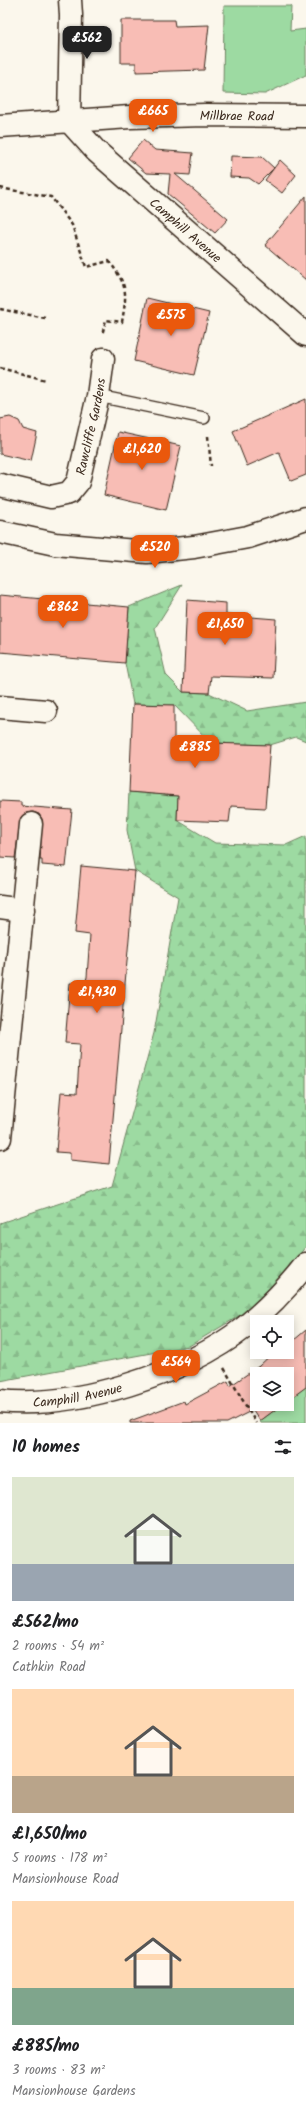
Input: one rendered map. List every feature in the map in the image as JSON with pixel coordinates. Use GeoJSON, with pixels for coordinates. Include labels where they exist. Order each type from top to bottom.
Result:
{"type":"FeatureCollection","features":[{"type":"Feature","properties":{"kind":"street"},"geometry":{"type":"LineString","coordinates":[[69,121],[72,15],[70,0]]}},
{"type":"Feature","properties":{"kind":"street","name":"Millbrae Road"},"geometry":{"type":"LineString","coordinates":[[0,126],[69,121],[205,115],[306,116]]}},
{"type":"Feature","properties":{"kind":"street","name":"Camphill Avenue"},"geometry":{"type":"LineString","coordinates":[[69,121],[96,151],[306,335]]}},
{"type":"Feature","properties":{"kind":"street","name":"Rawcliffe Gardens"},"geometry":{"type":"LineString","coordinates":[[0,485],[51,497],[69,493],[78,482],[98,396],[103,358]]}},
{"type":"Feature","properties":{"kind":"street"},"geometry":{"type":"LineString","coordinates":[[0,532],[55,544],[147,552],[194,547],[248,537],[306,518]]}},
{"type":"Feature","properties":{"kind":"street"},"geometry":{"type":"LineString","coordinates":[[0,707],[46,711]]}},
{"type":"Feature","properties":{"kind":"street"},"geometry":{"type":"LineString","coordinates":[[0,1138],[2,1099],[31,824]]}},
{"type":"Feature","properties":{"kind":"street"},"geometry":{"type":"LineString","coordinates":[[0,907],[23,910]]}},
{"type":"Feature","properties":{"kind":"street","name":"Camphill Avenue"},"geometry":{"type":"LineString","coordinates":[[0,1401],[17,1403],[73,1399],[125,1386],[182,1364],[213,1348],[245,1327],[284,1292],[306,1264]]}},
{"type":"Feature","properties":{"kind":"lane"},"geometry":{"type":"LineString","coordinates":[[98,396],[202,418]]}},
{"type":"Feature","properties":{"kind":"path"},"geometry":{"type":"LineString","coordinates":[[0,188],[51,197],[72,225],[86,267],[109,261],[122,278],[126,296],[122,322],[106,320],[98,347],[103,358]]}},
{"type":"Feature","properties":{"kind":"path"},"geometry":{"type":"LineString","coordinates":[[0,309],[45,318]]}},
{"type":"Feature","properties":{"kind":"path"},"geometry":{"type":"LineString","coordinates":[[0,368],[46,380]]}},
{"type":"Feature","properties":{"kind":"path"},"geometry":{"type":"LineString","coordinates":[[202,418],[208,429],[211,466]]}},
{"type":"Feature","properties":{"kind":"path"},"geometry":{"type":"LineString","coordinates":[[213,1348],[256,1423]]}},
{"type":"Feature","properties":{"kind":"green space"},"geometry":{"type":"Polygon","coordinates":[[[224,6],[291,6],[290,31],[306,29],[306,75],[265,94],[223,93],[224,6]]]}},
{"type":"Feature","properties":{"kind":"green space"},"geometry":{"type":"Polygon","coordinates":[[[182,585],[155,628],[166,675],[183,692],[209,693],[247,711],[306,702],[306,741],[296,737],[270,745],[211,743],[174,705],[133,704],[125,663],[129,607],[182,585]]]}},
{"type":"Feature","properties":{"kind":"green space"},"geometry":{"type":"Polygon","coordinates":[[[129,792],[178,796],[177,820],[215,843],[286,845],[306,836],[306,1246],[264,1301],[189,1346],[0,1381],[0,1223],[112,1186],[154,1033],[178,897],[135,871],[127,830],[129,792]]]}},
{"type":"Feature","properties":{"kind":"green space"},"geometry":{"type":"Polygon","coordinates":[[[306,1384],[306,1423],[261,1423],[260,1421],[274,1411],[294,1411],[294,1395],[306,1384]]]}},
{"type":"Feature","properties":{"kind":"building"},"geometry":{"type":"Polygon","coordinates":[[[121,20],[174,20],[175,26],[209,25],[204,70],[136,72],[136,63],[121,63],[121,20]]]}},
{"type":"Feature","properties":{"kind":"building"},"geometry":{"type":"Polygon","coordinates":[[[143,140],[155,150],[193,153],[190,175],[175,174],[228,219],[215,233],[168,194],[170,174],[146,173],[128,158],[143,140]]]}},
{"type":"Feature","properties":{"kind":"building"},"geometry":{"type":"Polygon","coordinates":[[[231,156],[262,157],[274,168],[258,184],[249,178],[230,177],[231,156]]]}},
{"type":"Feature","properties":{"kind":"building"},"geometry":{"type":"Polygon","coordinates":[[[280,160],[296,175],[282,193],[265,180],[280,160]]]}},
{"type":"Feature","properties":{"kind":"building"},"geometry":{"type":"Polygon","coordinates":[[[306,196],[306,280],[265,245],[306,196]]]}},
{"type":"Feature","properties":{"kind":"building"},"geometry":{"type":"Polygon","coordinates":[[[147,298],[209,313],[194,375],[134,361],[147,298]]]}},
{"type":"Feature","properties":{"kind":"building"},"geometry":{"type":"Polygon","coordinates":[[[306,399],[306,475],[291,481],[279,452],[247,466],[233,431],[306,399]]]}},
{"type":"Feature","properties":{"kind":"building"},"geometry":{"type":"Polygon","coordinates":[[[10,417],[19,421],[23,429],[37,433],[31,461],[0,454],[0,419],[10,417]]]}},
{"type":"Feature","properties":{"kind":"building"},"geometry":{"type":"Polygon","coordinates":[[[118,432],[181,446],[166,510],[104,495],[118,432]]]}},
{"type":"Feature","properties":{"kind":"building"},"geometry":{"type":"Polygon","coordinates":[[[0,595],[129,607],[125,663],[0,652],[0,595]]]}},
{"type":"Feature","properties":{"kind":"building"},"geometry":{"type":"Polygon","coordinates":[[[187,600],[226,603],[226,615],[276,619],[273,678],[211,676],[209,693],[183,692],[187,600]]]}},
{"type":"Feature","properties":{"kind":"building"},"geometry":{"type":"Polygon","coordinates":[[[133,704],[174,705],[174,752],[210,755],[211,743],[270,745],[265,808],[231,806],[229,822],[177,820],[178,796],[129,792],[133,704]]]}},
{"type":"Feature","properties":{"kind":"building"},"geometry":{"type":"Polygon","coordinates":[[[0,801],[21,802],[21,806],[72,810],[66,867],[42,865],[42,860],[40,860],[42,819],[39,814],[33,812],[26,813],[21,817],[15,858],[0,857],[0,801]]]}},
{"type":"Feature","properties":{"kind":"building"},"geometry":{"type":"Polygon","coordinates":[[[81,866],[135,871],[109,1164],[70,1160],[70,1153],[56,1152],[61,1092],[77,1093],[80,1044],[65,1043],[70,983],[85,984],[87,977],[90,935],[75,933],[81,866]]]}},
{"type":"Feature","properties":{"kind":"building"},"geometry":{"type":"Polygon","coordinates":[[[306,1330],[306,1387],[294,1396],[294,1367],[258,1367],[266,1359],[294,1359],[294,1340],[306,1330]]]}},
{"type":"Feature","properties":{"kind":"building"},"geometry":{"type":"Polygon","coordinates":[[[250,1372],[251,1411],[227,1423],[130,1423],[130,1421],[184,1401],[185,1404],[228,1381],[230,1386],[250,1372]]]}},
{"type":"Feature","properties":{"kind":"building"},"geometry":{"type":"Polygon","coordinates":[[[254,1411],[274,1411],[260,1421],[254,1411]]]}}]}
